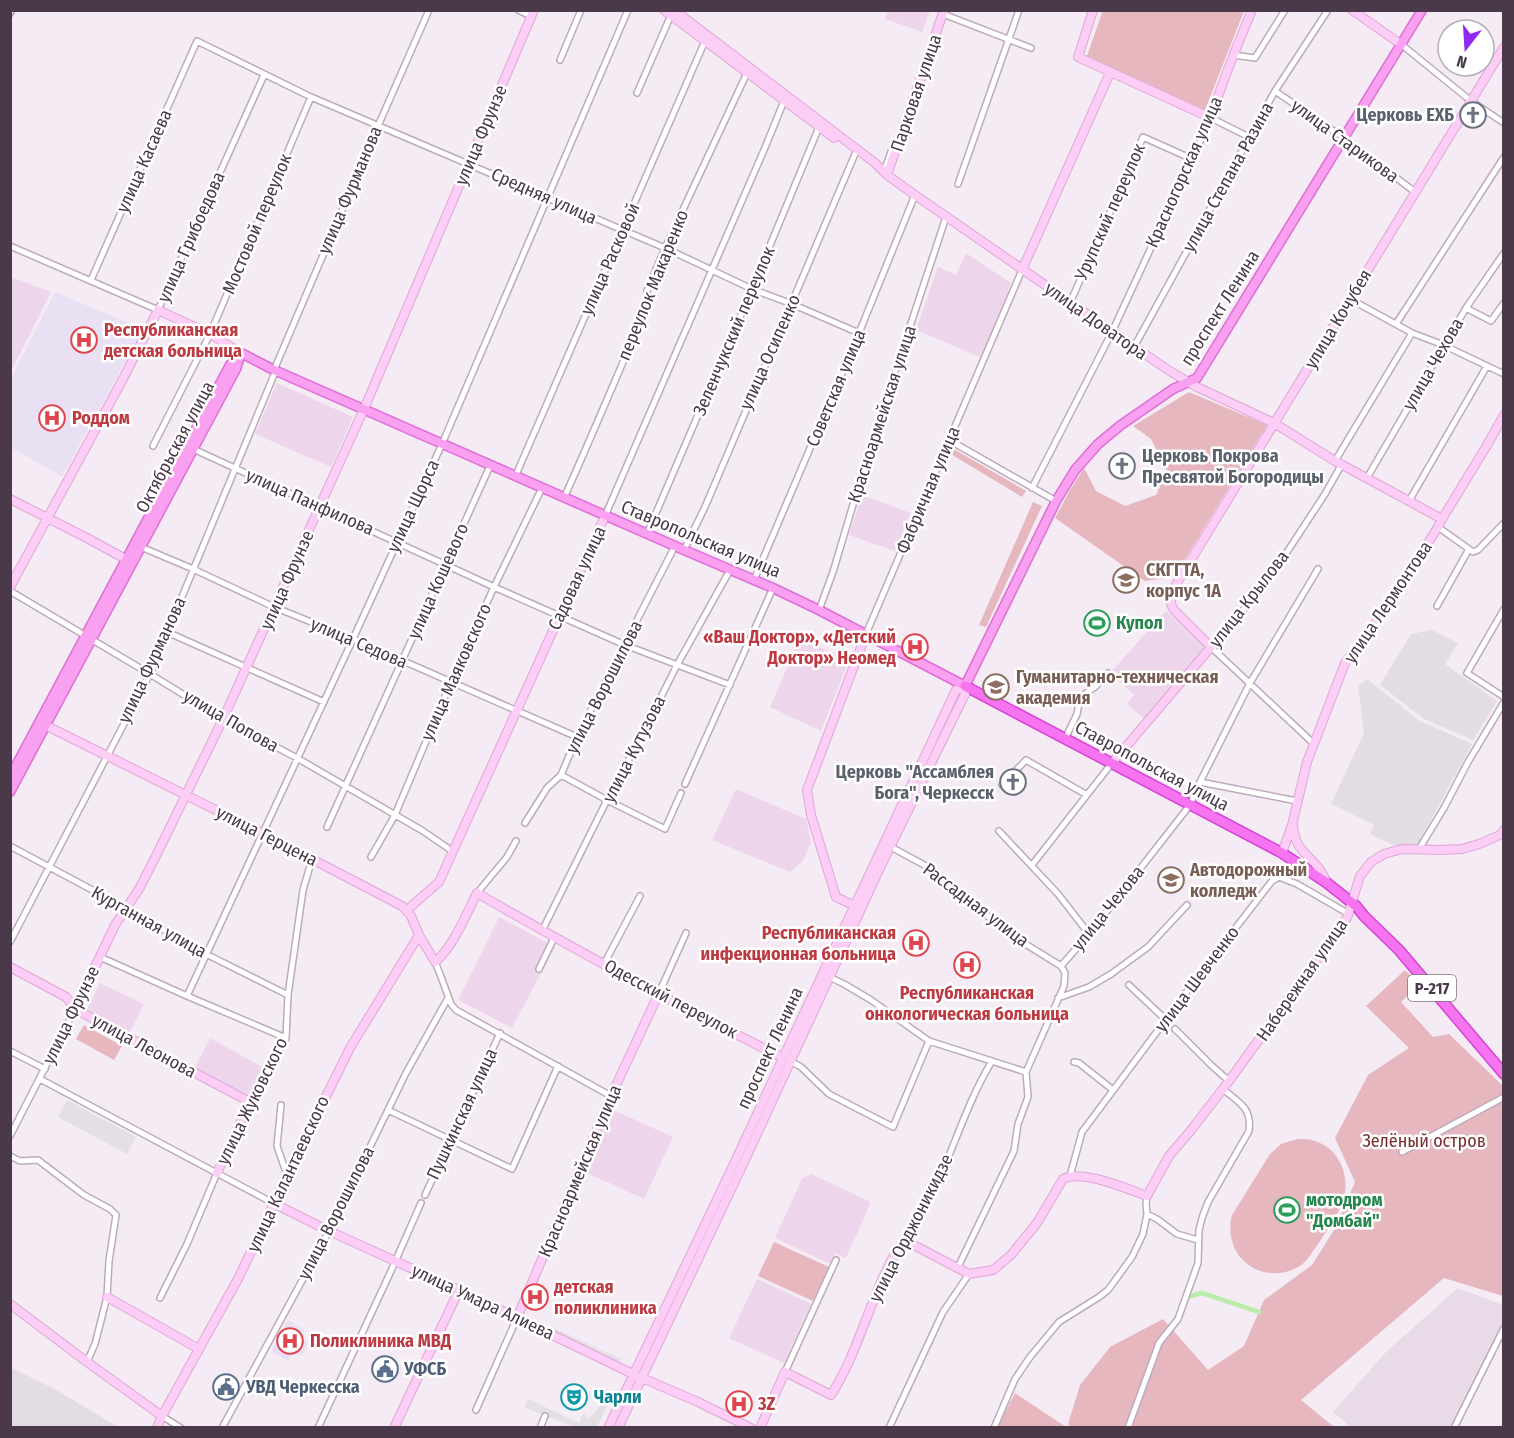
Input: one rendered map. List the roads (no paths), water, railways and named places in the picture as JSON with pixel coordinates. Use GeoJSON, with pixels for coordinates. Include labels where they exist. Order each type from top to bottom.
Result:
{"type":"FeatureCollection","features":[{"type":"Feature","properties":{"kind":"highway","name":"Ставропольская улица"},"geometry":{"type":"LineString","coordinates":[[965,686],[1281,853],[1328,883],[1355,905]]}},
{"type":"Feature","properties":{"kind":"highway","name":"Р-217"},"geometry":{"type":"LineString","coordinates":[[1355,905],[1367,912],[1402,947],[1503,1067]]}},
{"type":"Feature","properties":{"kind":"highway","name":"Р-217"},"geometry":{"type":"LineString","coordinates":[[1355,905],[1399,950],[1503,1074]]}},
{"type":"Feature","properties":{"kind":"main road","name":"проспект Ленина"},"geometry":{"type":"LineString","coordinates":[[965,686],[1056,501],[1075,470],[1098,444],[1121,425],[1173,389],[1197,378],[1422,10]]}},
{"type":"Feature","properties":{"kind":"main road","name":"Ставропольская улица"},"geometry":{"type":"LineString","coordinates":[[242,353],[490,466],[773,588],[965,686]]}},
{"type":"Feature","properties":{"kind":"main road","name":"Октябрьская улица"},"geometry":{"type":"LineString","coordinates":[[10,792],[42,724],[190,447],[236,369],[242,353]]}},
{"type":"Feature","properties":{"kind":"main road","name":"Октябрьская улица"},"geometry":{"type":"LineString","coordinates":[[129,561],[141,547],[190,447]]}},
{"type":"Feature","properties":{"kind":"main road","name":"Октябрьская улица"},"geometry":{"type":"LineString","coordinates":[[10,777],[42,724]]}},
{"type":"Feature","properties":{"kind":"street","name":"улица Фурманова"},"geometry":{"type":"LineString","coordinates":[[10,942],[150,674],[275,370],[429,10]]}},
{"type":"Feature","properties":{"kind":"street"},"geometry":{"type":"LineString","coordinates":[[518,10],[532,13]]}},
{"type":"Feature","properties":{"kind":"street"},"geometry":{"type":"LineString","coordinates":[[560,60],[581,10]]}},
{"type":"Feature","properties":{"kind":"street","name":"улица Щорса"},"geometry":{"type":"LineString","coordinates":[[187,996],[442,444],[628,10]]}},
{"type":"Feature","properties":{"kind":"street"},"geometry":{"type":"LineString","coordinates":[[958,184],[1018,10]]}},
{"type":"Feature","properties":{"kind":"street"},"geometry":{"type":"LineString","coordinates":[[1093,10],[1077,57],[1249,136]]}},
{"type":"Feature","properties":{"kind":"street","name":"Красногорская улица"},"geometry":{"type":"LineString","coordinates":[[1112,332],[1211,118],[1252,10]]}},
{"type":"Feature","properties":{"kind":"street"},"geometry":{"type":"LineString","coordinates":[[1233,55],[1255,58],[1284,10]]}},
{"type":"Feature","properties":{"kind":"street","name":"улица Степана Разина"},"geometry":{"type":"LineString","coordinates":[[1134,347],[1249,136],[1275,91],[1328,10]]}},
{"type":"Feature","properties":{"kind":"street"},"geometry":{"type":"LineString","coordinates":[[1352,10],[1402,45],[1471,101],[1503,123]]}},
{"type":"Feature","properties":{"kind":"street"},"geometry":{"type":"LineString","coordinates":[[637,93],[670,12]]}},
{"type":"Feature","properties":{"kind":"street","name":"улица Доватора"},"geometry":{"type":"LineString","coordinates":[[670,12],[855,154],[886,173]]}},
{"type":"Feature","properties":{"kind":"street","name":"улица Доватора"},"geometry":{"type":"LineString","coordinates":[[670,12],[915,195],[1134,347],[1188,382],[1274,423],[1366,478],[1442,519]]}},
{"type":"Feature","properties":{"kind":"street"},"geometry":{"type":"LineString","coordinates":[[943,12],[1031,48]]}},
{"type":"Feature","properties":{"kind":"street","name":"Парковая улица"},"geometry":{"type":"LineString","coordinates":[[886,173],[943,12]]}},
{"type":"Feature","properties":{"kind":"street","name":"улица Фрунзе"},"geometry":{"type":"LineString","coordinates":[[11,1135],[115,926],[139,889],[224,719],[364,409],[532,13]]}},
{"type":"Feature","properties":{"kind":"street","name":"Средняя улица"},"geometry":{"type":"LineString","coordinates":[[197,41],[311,97],[469,163],[752,289],[859,333]]}},
{"type":"Feature","properties":{"kind":"street","name":"улица Касаева"},"geometry":{"type":"LineString","coordinates":[[91,280],[197,41]]}},
{"type":"Feature","properties":{"kind":"street","name":"улица Расковой"},"geometry":{"type":"LineString","coordinates":[[515,477],[705,41]]}},
{"type":"Feature","properties":{"kind":"street","name":"улица Кочубея"},"geometry":{"type":"LineString","coordinates":[[1211,647],[1174,610],[1172,591],[1503,47]]}},
{"type":"Feature","properties":{"kind":"street","name":"переулок Макаренко"},"geometry":{"type":"LineString","coordinates":[[564,498],[645,311],[647,291],[665,249],[747,73]]}},
{"type":"Feature","properties":{"kind":"street","name":"Фабричная улица"},"geometry":{"type":"LineString","coordinates":[[855,906],[836,897],[811,815],[807,790],[866,634],[1022,270],[1110,73]]}},
{"type":"Feature","properties":{"kind":"street","name":"улица Грибоедова"},"geometry":{"type":"LineString","coordinates":[[10,589],[158,310],[264,75]]}},
{"type":"Feature","properties":{"kind":"street","name":"улица Старикова"},"geometry":{"type":"LineString","coordinates":[[1275,91],[1344,138],[1415,192]]}},
{"type":"Feature","properties":{"kind":"street","name":"Мостовой переулок"},"geometry":{"type":"LineString","coordinates":[[153,446],[210,334],[311,97]]}},
{"type":"Feature","properties":{"kind":"street","name":"Садовая улица"},"geometry":{"type":"LineString","coordinates":[[407,910],[439,882],[605,516],[784,101]]}},
{"type":"Feature","properties":{"kind":"street","name":"Зеленчукский переулок"},"geometry":{"type":"LineString","coordinates":[[647,534],[819,127]]}},
{"type":"Feature","properties":{"kind":"street","name":"Урупский переулок"},"geometry":{"type":"LineString","coordinates":[[1070,303],[1143,137],[1192,159]]}},
{"type":"Feature","properties":{"kind":"street"},"geometry":{"type":"LineString","coordinates":[[886,173],[893,146]]}},
{"type":"Feature","properties":{"kind":"street","name":"улица Осипенко"},"geometry":{"type":"LineString","coordinates":[[684,550],[705,507],[855,154]]}},
{"type":"Feature","properties":{"kind":"street"},"geometry":{"type":"LineString","coordinates":[[1396,324],[1503,157]]}},
{"type":"Feature","properties":{"kind":"street","name":"Советская улица"},"geometry":{"type":"LineString","coordinates":[[754,580],[915,195]]}},
{"type":"Feature","properties":{"kind":"street","name":"Красноармейская улица"},"geometry":{"type":"LineString","coordinates":[[819,610],[946,217]]}},
{"type":"Feature","properties":{"kind":"street","name":"Ставропольская улица"},"geometry":{"type":"LineString","coordinates":[[10,246],[158,310],[210,334],[242,353]]}},
{"type":"Feature","properties":{"kind":"street","name":"улица Чехова"},"geometry":{"type":"LineString","coordinates":[[1366,478],[1466,308],[1503,253]]}},
{"type":"Feature","properties":{"kind":"street"},"geometry":{"type":"LineString","coordinates":[[1350,299],[1412,333],[1444,345],[1503,374]]}},
{"type":"Feature","properties":{"kind":"street"},"geometry":{"type":"LineString","coordinates":[[1466,308],[1491,321],[1503,303]]}},
{"type":"Feature","properties":{"kind":"street"},"geometry":{"type":"LineString","coordinates":[[1032,488],[1112,332]]}},
{"type":"Feature","properties":{"kind":"street","name":"улица Крылова"},"geometry":{"type":"LineString","coordinates":[[1032,865],[1112,763],[1251,602],[1261,585],[1287,552],[1324,494],[1339,462],[1412,333]]}},
{"type":"Feature","properties":{"kind":"street"},"geometry":{"type":"LineString","coordinates":[[1409,501],[1487,366]]}},
{"type":"Feature","properties":{"kind":"street","name":"улица Лермонтова"},"geometry":{"type":"LineString","coordinates":[[1281,853],[1292,825],[1313,743],[1345,663],[1390,604],[1486,447],[1503,415]]}},
{"type":"Feature","properties":{"kind":"street"},"geometry":{"type":"LineString","coordinates":[[950,440],[1056,501]]}},
{"type":"Feature","properties":{"kind":"street","name":"улица Панфилова"},"geometry":{"type":"LineString","coordinates":[[190,447],[494,588],[625,645],[730,685]]}},
{"type":"Feature","properties":{"kind":"street","name":"улица Кошевого"},"geometry":{"type":"LineString","coordinates":[[327,827],[490,466]]}},
{"type":"Feature","properties":{"kind":"street","name":"улица Маяковского"},"geometry":{"type":"LineString","coordinates":[[371,857],[395,815],[451,682],[542,488]]}},
{"type":"Feature","properties":{"kind":"street"},"geometry":{"type":"LineString","coordinates":[[10,500],[129,561]]}},
{"type":"Feature","properties":{"kind":"street"},"geometry":{"type":"LineString","coordinates":[[1438,527],[1473,552],[1478,550],[1503,523]]}},
{"type":"Feature","properties":{"kind":"street","name":"улица Ворошилова"},"geometry":{"type":"LineString","coordinates":[[525,823],[547,788],[561,775],[675,546]]}},
{"type":"Feature","properties":{"kind":"street","name":"улица Седова"},"geometry":{"type":"LineString","coordinates":[[141,547],[274,607],[578,737]]}},
{"type":"Feature","properties":{"kind":"street"},"geometry":{"type":"LineString","coordinates":[[1437,606],[1469,549]]}},
{"type":"Feature","properties":{"kind":"street","name":"улица Чехова"},"geometry":{"type":"LineString","coordinates":[[958,1267],[1014,1151],[1018,1124],[1028,1097],[1026,1072],[1064,986],[1065,973],[1061,966],[1089,934],[1190,805],[1250,683],[1318,569]]}},
{"type":"Feature","properties":{"kind":"street","name":"улица Кутузова"},"geometry":{"type":"LineString","coordinates":[[542,931],[677,665],[730,570]]}},
{"type":"Feature","properties":{"kind":"street"},"geometry":{"type":"LineString","coordinates":[[685,784],[773,588]]}},
{"type":"Feature","properties":{"kind":"street","name":"улица Попова"},"geometry":{"type":"LineString","coordinates":[[10,589],[224,719],[297,758],[423,831],[452,851]]}},
{"type":"Feature","properties":{"kind":"street"},"geometry":{"type":"LineString","coordinates":[[1503,609],[1467,673],[1503,697]]}},
{"type":"Feature","properties":{"kind":"street"},"geometry":{"type":"LineString","coordinates":[[1497,621],[1503,625]]}},
{"type":"Feature","properties":{"kind":"street"},"geometry":{"type":"LineString","coordinates":[[167,632],[324,702]]}},
{"type":"Feature","properties":{"kind":"street"},"geometry":{"type":"LineString","coordinates":[[1211,647],[1313,743]]}},
{"type":"Feature","properties":{"kind":"street"},"geometry":{"type":"LineString","coordinates":[[1065,739],[1086,693],[1108,673]]}},
{"type":"Feature","properties":{"kind":"street","name":"проспект Ленина"},"geometry":{"type":"LineString","coordinates":[[608,1428],[733,1166],[787,1060],[829,977],[965,694],[965,686],[956,690],[855,906],[787,1060],[743,1165],[618,1428]]}},
{"type":"Feature","properties":{"kind":"street"},"geometry":{"type":"LineString","coordinates":[[1419,849],[1503,702]]}},
{"type":"Feature","properties":{"kind":"street","name":"улица Герцена"},"geometry":{"type":"LineString","coordinates":[[42,724],[312,858],[407,910]]}},
{"type":"Feature","properties":{"kind":"street"},"geometry":{"type":"LineString","coordinates":[[1002,785],[1026,760],[1087,795]]}},
{"type":"Feature","properties":{"kind":"street"},"geometry":{"type":"LineString","coordinates":[[561,775],[665,829],[681,793]]}},
{"type":"Feature","properties":{"kind":"street"},"geometry":{"type":"LineString","coordinates":[[1200,782],[1297,801]]}},
{"type":"Feature","properties":{"kind":"street"},"geometry":{"type":"LineString","coordinates":[[1292,825],[1296,843],[1320,869],[1328,883]]}},
{"type":"Feature","properties":{"kind":"street"},"geometry":{"type":"LineString","coordinates":[[999,831],[1058,894],[1089,934]]}},
{"type":"Feature","properties":{"kind":"street","name":"Набережная улица"},"geometry":{"type":"LineString","coordinates":[[994,1428],[1015,1379],[1030,1356],[1059,1322],[1108,1290],[1132,1257],[1143,1234],[1147,1214],[1147,1196],[1169,1156],[1229,1081],[1349,914],[1355,905],[1355,890],[1360,876],[1371,861],[1392,851],[1462,849],[1502,833]]}},
{"type":"Feature","properties":{"kind":"street"},"geometry":{"type":"LineString","coordinates":[[435,962],[444,953],[460,927],[477,893],[507,857],[516,841]]}},
{"type":"Feature","properties":{"kind":"street","name":"Курганная улица"},"geometry":{"type":"LineString","coordinates":[[10,846],[206,954],[288,995]]}},
{"type":"Feature","properties":{"kind":"street","name":"Рассадная улица"},"geometry":{"type":"LineString","coordinates":[[891,847],[926,866],[1006,932],[1061,966]]}},
{"type":"Feature","properties":{"kind":"street","name":"улица Жуковского"},"geometry":{"type":"LineString","coordinates":[[160,1298],[187,1244],[250,1102],[286,1038],[288,995],[303,890],[312,858]]}},
{"type":"Feature","properties":{"kind":"street","name":"улица Шевченко"},"geometry":{"type":"LineString","coordinates":[[1070,1176],[1082,1132],[1272,881],[1279,877],[1297,884],[1349,914]]}},
{"type":"Feature","properties":{"kind":"street","name":"Одесский переулок"},"geometry":{"type":"LineString","coordinates":[[477,893],[554,938],[801,1067],[829,1094],[893,1127],[929,1041]]}},
{"type":"Feature","properties":{"kind":"street"},"geometry":{"type":"LineString","coordinates":[[604,964],[640,896]]}},
{"type":"Feature","properties":{"kind":"street"},"geometry":{"type":"LineString","coordinates":[[1058,998],[1089,987],[1149,947],[1187,905]]}},
{"type":"Feature","properties":{"kind":"street"},"geometry":{"type":"LineString","coordinates":[[407,910],[441,974],[448,998],[456,1010],[611,1096]]}},
{"type":"Feature","properties":{"kind":"street","name":"Красноармейская улица"},"geometry":{"type":"LineString","coordinates":[[476,1410],[611,1096],[686,933]]}},
{"type":"Feature","properties":{"kind":"street","name":"улица Калантаевского"},"geometry":{"type":"LineString","coordinates":[[157,1428],[239,1277],[286,1175],[350,1048],[419,935]]}},
{"type":"Feature","properties":{"kind":"street"},"geometry":{"type":"LineString","coordinates":[[539,969],[554,938]]}},
{"type":"Feature","properties":{"kind":"street"},"geometry":{"type":"LineString","coordinates":[[100,957],[286,1038]]}},
{"type":"Feature","properties":{"kind":"street","name":"улица Леонова"},"geometry":{"type":"LineString","coordinates":[[10,967],[66,997],[75,1009],[250,1102]]}},
{"type":"Feature","properties":{"kind":"street"},"geometry":{"type":"LineString","coordinates":[[829,977],[871,1000],[929,1041],[1026,1072]]}},
{"type":"Feature","properties":{"kind":"street"},"geometry":{"type":"LineString","coordinates":[[1130,985],[1166,1020]]}},
{"type":"Feature","properties":{"kind":"street","name":"улица Ворошилова"},"geometry":{"type":"LineString","coordinates":[[222,1428],[329,1231],[406,1073],[448,998]]}},
{"type":"Feature","properties":{"kind":"street"},"geometry":{"type":"LineString","coordinates":[[1175,1029],[1229,1081]]}},
{"type":"Feature","properties":{"kind":"street","name":"Пушкинская улица"},"geometry":{"type":"LineString","coordinates":[[425,1195],[500,1033]]}},
{"type":"Feature","properties":{"kind":"street"},"geometry":{"type":"LineString","coordinates":[[10,1051],[45,1069]]}},
{"type":"Feature","properties":{"kind":"street","name":"улица Орджоникидзе"},"geometry":{"type":"LineString","coordinates":[[785,1372],[831,1395],[842,1378],[899,1245],[906,1241],[933,1191],[959,1128],[992,1061]]}},
{"type":"Feature","properties":{"kind":"street"},"geometry":{"type":"LineString","coordinates":[[1074,1062],[1079,1063],[1113,1090]]}},
{"type":"Feature","properties":{"kind":"street"},"geometry":{"type":"LineString","coordinates":[[388,1110],[512,1169],[558,1066]]}},
{"type":"Feature","properties":{"kind":"street","name":"улица Умара Алиева"},"geometry":{"type":"LineString","coordinates":[[40,1079],[329,1231],[751,1428]]}},
{"type":"Feature","properties":{"kind":"street"},"geometry":{"type":"LineString","coordinates":[[1128,1428],[1159,1343],[1178,1319],[1197,1263],[1198,1240],[1208,1202],[1249,1131],[1249,1113],[1223,1089]]}},
{"type":"Feature","properties":{"kind":"street"},"geometry":{"type":"LineString","coordinates":[[1402,1152],[1503,1097]]}},
{"type":"Feature","properties":{"kind":"street"},"geometry":{"type":"LineString","coordinates":[[281,1105],[277,1146],[286,1175]]}},
{"type":"Feature","properties":{"kind":"street"},"geometry":{"type":"LineString","coordinates":[[10,1156],[20,1161],[39,1160],[84,1195],[110,1209],[116,1215],[109,1261],[107,1297],[95,1344],[87,1362]]}},
{"type":"Feature","properties":{"kind":"street"},"geometry":{"type":"LineString","coordinates":[[906,1241],[969,1274],[993,1270],[1026,1238],[1063,1179],[1079,1176],[1108,1182],[1147,1196]]}},
{"type":"Feature","properties":{"kind":"street","name":"Пушкинская улица"},"geometry":{"type":"LineString","coordinates":[[318,1428],[421,1203]]}},
{"type":"Feature","properties":{"kind":"street"},"geometry":{"type":"LineString","coordinates":[[1147,1214],[1177,1234],[1198,1240]]}},
{"type":"Feature","properties":{"kind":"street"},"geometry":{"type":"LineString","coordinates":[[760,1428],[836,1260]]}},
{"type":"Feature","properties":{"kind":"street"},"geometry":{"type":"LineString","coordinates":[[889,1428],[943,1312],[969,1274]]}},
{"type":"Feature","properties":{"kind":"street"},"geometry":{"type":"LineString","coordinates":[[394,1428],[459,1290]]}},
{"type":"Feature","properties":{"kind":"street"},"geometry":{"type":"LineString","coordinates":[[107,1297],[199,1349]]}},
{"type":"Feature","properties":{"kind":"street"},"geometry":{"type":"LineString","coordinates":[[10,1304],[117,1384],[181,1428]]}},
{"type":"Feature","properties":{"kind":"street"},"geometry":{"type":"LineString","coordinates":[[1454,1428],[1503,1328]]}},
{"type":"Feature","properties":{"kind":"street"},"geometry":{"type":"LineString","coordinates":[[540,1428],[545,1416]]}},
{"type":"Feature","properties":{"kind":"waterway"},"geometry":{"type":"LineString","coordinates":[[1188,1297],[1202,1293],[1259,1312]]}},
{"type":"Feature","properties":{"kind":"railway"},"geometry":{"type":"LineString","coordinates":[[10,19],[16,10]]}},
{"type":"Feature","properties":{"kind":"place","name":"Церковь ЕХБ"},"geometry":{"type":"Point","coordinates":[1473,115]}},
{"type":"Feature","properties":{"kind":"place","name":"Республиканская детская больница"},"geometry":{"type":"Point","coordinates":[84,340]}},
{"type":"Feature","properties":{"kind":"place","name":"Роддом"},"geometry":{"type":"Point","coordinates":[52,418]}},
{"type":"Feature","properties":{"kind":"place","name":"Церковь Покрова Пресвятой Богородицы"},"geometry":{"type":"Point","coordinates":[1122,466]}},
{"type":"Feature","properties":{"kind":"place","name":"СКГГТА, корпус 1А"},"geometry":{"type":"Point","coordinates":[1126,580]}},
{"type":"Feature","properties":{"kind":"place","name":"Купол"},"geometry":{"type":"Point","coordinates":[1097,623]}},
{"type":"Feature","properties":{"kind":"place","name":"«Ваш Доктор», «Детский Доктор» Неомед"},"geometry":{"type":"Point","coordinates":[915,647]}},
{"type":"Feature","properties":{"kind":"place","name":"Гуманитарно-техническая академия"},"geometry":{"type":"Point","coordinates":[996,687]}},
{"type":"Feature","properties":{"kind":"place","name":"Церковь \"Ассамблея Бога\", Черкесск"},"geometry":{"type":"Point","coordinates":[1013,782]}},
{"type":"Feature","properties":{"kind":"place","name":"Автодорожный колледж"},"geometry":{"type":"Point","coordinates":[1171,880]}},
{"type":"Feature","properties":{"kind":"place","name":"Республиканская инфекционная больница"},"geometry":{"type":"Point","coordinates":[916,943]}},
{"type":"Feature","properties":{"kind":"place","name":"Республиканская онкологическая больница"},"geometry":{"type":"Point","coordinates":[967,965]}},
{"type":"Feature","properties":{"kind":"place","name":"мотодром \"Домбай\""},"geometry":{"type":"Point","coordinates":[1287,1210]}},
{"type":"Feature","properties":{"kind":"place","name":"детская поликлиника"},"geometry":{"type":"Point","coordinates":[535,1297]}},
{"type":"Feature","properties":{"kind":"place","name":"Поликлиника МВД"},"geometry":{"type":"Point","coordinates":[290,1341]}},
{"type":"Feature","properties":{"kind":"place","name":"УФСБ"},"geometry":{"type":"Point","coordinates":[385,1369]}},
{"type":"Feature","properties":{"kind":"place","name":"УВД Черкесска"},"geometry":{"type":"Point","coordinates":[226,1387]}},
{"type":"Feature","properties":{"kind":"place","name":"Чарли"},"geometry":{"type":"Point","coordinates":[574,1397]}},
{"type":"Feature","properties":{"kind":"place","name":"3Z"},"geometry":{"type":"Point","coordinates":[739,1404]}},
{"type":"Feature","properties":{"kind":"park label","name":"Зелёный остров"},"geometry":{"type":"Point","coordinates":[1424,1141]}}]}
